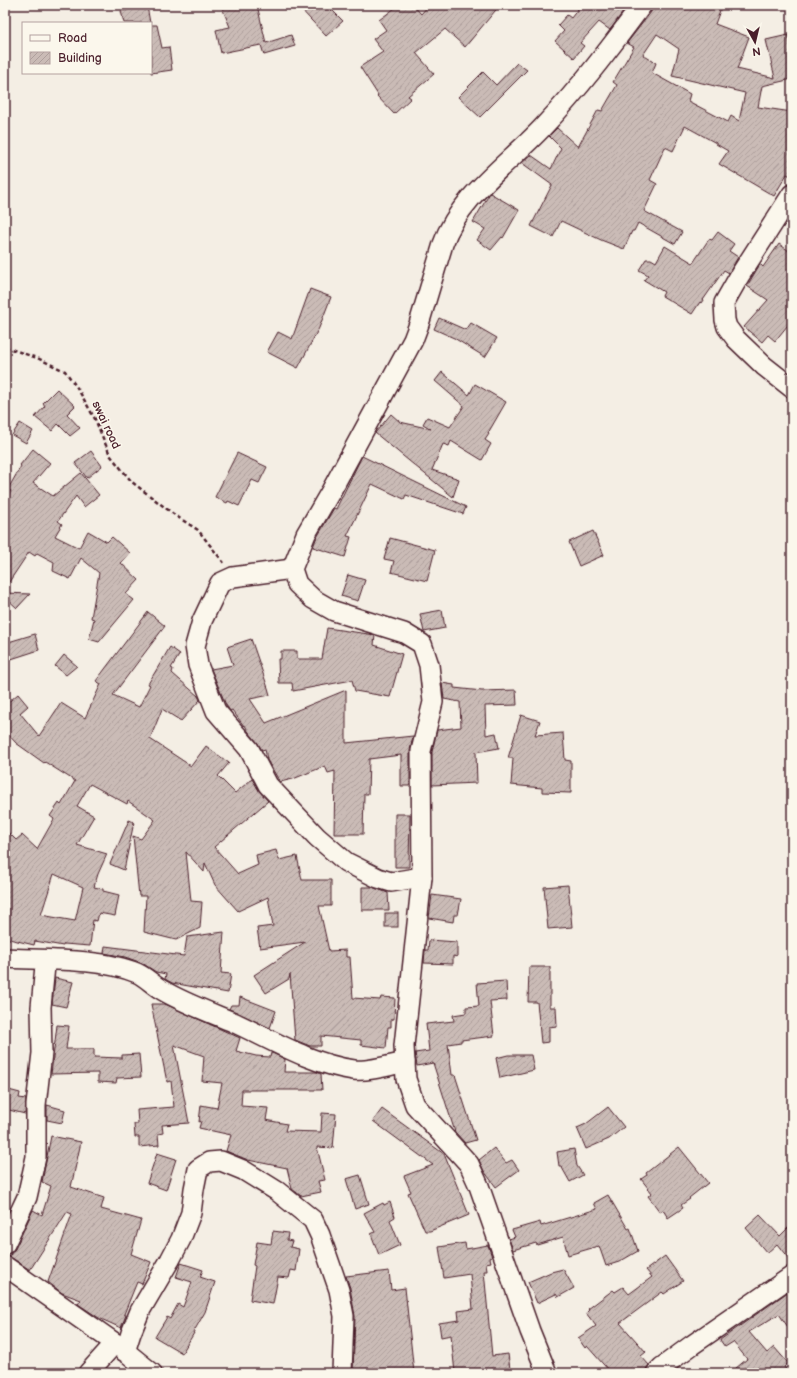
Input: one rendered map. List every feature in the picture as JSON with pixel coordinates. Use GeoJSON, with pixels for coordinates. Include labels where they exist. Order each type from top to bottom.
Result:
{"type":"FeatureCollection","features":[{"type":"Feature","properties":{"kind":"street"},"geometry":{"type":"LineString","coordinates":[[547,1373],[530,1331],[470,1164],[415,1105],[406,1079],[404,1046],[422,877],[421,751],[433,702],[429,665],[422,644],[404,633],[334,611],[313,599],[297,584],[292,569],[306,534],[413,340],[447,232],[455,219],[480,189],[542,128],[593,71],[642,5]]}},
{"type":"Feature","properties":{"kind":"street"},"geometry":{"type":"LineString","coordinates":[[792,194],[748,262],[724,303],[727,327],[736,339],[764,366],[792,388]]}},
{"type":"Feature","properties":{"kind":"street"},"geometry":{"type":"LineString","coordinates":[[292,569],[233,577],[220,583],[202,620],[195,646],[198,666],[216,711],[249,749],[268,785],[317,837],[346,862],[378,878],[391,882],[422,877]]}},
{"type":"Feature","properties":{"kind":"street"},"geometry":{"type":"LineString","coordinates":[[5,958],[84,962],[111,965],[137,973],[161,990],[195,1006],[288,1049],[333,1065],[359,1070],[405,1062]]}},
{"type":"Feature","properties":{"kind":"street"},"geometry":{"type":"LineString","coordinates":[[5,1244],[27,1197],[36,1157],[36,1105],[42,1053],[41,1007],[46,966]]}},
{"type":"Feature","properties":{"kind":"street"},"geometry":{"type":"LineString","coordinates":[[88,1373],[120,1348],[131,1333],[140,1311],[181,1239],[191,1213],[198,1169],[209,1162],[222,1161],[243,1170],[277,1191],[313,1220],[340,1290],[344,1316],[342,1373]]}},
{"type":"Feature","properties":{"kind":"street"},"geometry":{"type":"LineString","coordinates":[[5,1266],[120,1348],[152,1373]]}},
{"type":"Feature","properties":{"kind":"street"},"geometry":{"type":"LineString","coordinates":[[656,1373],[692,1345],[792,1276]]}},
{"type":"Feature","properties":{"kind":"path","name":"swai road"},"geometry":{"type":"LineString","coordinates":[[5,347],[37,358],[64,371],[78,389],[95,419],[110,455],[132,482],[176,516],[198,530],[233,577]]}},
{"type":"Feature","properties":{"kind":"building"},"geometry":{"type":"Polygon","coordinates":[[[221,5],[257,5],[266,43],[291,35],[295,46],[264,55],[261,45],[221,53],[216,30],[230,27],[221,5]]]}},
{"type":"Feature","properties":{"kind":"building"},"geometry":{"type":"Polygon","coordinates":[[[297,5],[327,5],[343,21],[326,36],[297,5]]]}},
{"type":"Feature","properties":{"kind":"building"},"geometry":{"type":"Polygon","coordinates":[[[399,5],[413,5],[421,14],[429,5],[500,5],[465,47],[445,29],[416,53],[434,74],[408,96],[411,98],[394,114],[377,96],[378,95],[360,67],[383,52],[373,39],[386,30],[379,20],[399,5]]]}},
{"type":"Feature","properties":{"kind":"building"},"geometry":{"type":"Polygon","coordinates":[[[581,5],[628,5],[610,30],[599,22],[580,43],[584,46],[574,58],[555,41],[564,31],[558,25],[567,15],[571,18],[581,5]]]}},
{"type":"Feature","properties":{"kind":"building"},"geometry":{"type":"Polygon","coordinates":[[[653,5],[722,5],[715,24],[749,37],[737,69],[775,78],[766,40],[788,35],[792,52],[792,79],[762,86],[758,107],[792,112],[792,177],[787,174],[774,196],[719,164],[728,151],[685,126],[673,151],[665,147],[650,180],[657,184],[644,211],[682,232],[675,244],[638,223],[634,231],[632,231],[624,249],[561,221],[553,237],[531,226],[552,185],[522,163],[531,155],[551,169],[561,148],[549,136],[557,128],[578,147],[598,110],[602,111],[617,85],[613,82],[634,47],[627,43],[651,12],[653,5]],[[657,34],[643,55],[656,63],[652,73],[690,94],[688,101],[728,122],[731,116],[739,121],[745,93],[672,76],[679,49],[657,34]]]}},
{"type":"Feature","properties":{"kind":"building"},"geometry":{"type":"Polygon","coordinates":[[[147,6],[150,22],[124,22],[121,11],[147,6]]]}},
{"type":"Feature","properties":{"kind":"building"},"geometry":{"type":"Polygon","coordinates":[[[152,25],[157,25],[162,48],[169,47],[172,70],[152,73],[152,25]]]}},
{"type":"Feature","properties":{"kind":"building"},"geometry":{"type":"Polygon","coordinates":[[[517,63],[527,70],[480,117],[458,97],[483,72],[496,85],[517,63]]]}},
{"type":"Feature","properties":{"kind":"building"},"geometry":{"type":"Polygon","coordinates":[[[490,193],[519,210],[503,238],[502,237],[491,250],[477,240],[485,229],[473,222],[490,193]]]}},
{"type":"Feature","properties":{"kind":"building"},"geometry":{"type":"Polygon","coordinates":[[[718,232],[734,244],[729,251],[738,257],[729,273],[724,270],[692,314],[662,296],[664,292],[644,280],[648,275],[639,270],[646,259],[651,259],[656,262],[665,246],[693,263],[709,239],[712,240],[718,232]]]}},
{"type":"Feature","properties":{"kind":"building"},"geometry":{"type":"Polygon","coordinates":[[[779,244],[792,253],[792,320],[775,341],[768,335],[762,342],[744,327],[768,300],[747,286],[760,264],[763,267],[779,244]]]}},
{"type":"Feature","properties":{"kind":"building"},"geometry":{"type":"Polygon","coordinates":[[[310,289],[331,297],[319,328],[298,368],[267,352],[278,332],[292,339],[310,289]]]}},
{"type":"Feature","properties":{"kind":"building"},"geometry":{"type":"Polygon","coordinates":[[[439,318],[466,330],[471,323],[497,338],[485,357],[454,338],[434,329],[439,318]]]}},
{"type":"Feature","properties":{"kind":"building"},"geometry":{"type":"Polygon","coordinates":[[[442,372],[469,395],[475,384],[506,402],[485,440],[491,444],[482,460],[451,441],[449,446],[443,444],[432,470],[459,479],[453,497],[375,433],[391,414],[400,422],[431,429],[423,424],[427,417],[450,427],[464,406],[435,381],[442,372]]]}},
{"type":"Feature","properties":{"kind":"building"},"geometry":{"type":"Polygon","coordinates":[[[57,389],[75,406],[67,414],[80,428],[70,436],[58,424],[52,431],[35,417],[45,406],[43,403],[57,389]]]}},
{"type":"Feature","properties":{"kind":"building"},"geometry":{"type":"Polygon","coordinates":[[[20,423],[33,431],[26,443],[12,435],[20,423]]]}},
{"type":"Feature","properties":{"kind":"building"},"geometry":{"type":"Polygon","coordinates":[[[33,449],[50,463],[33,483],[53,496],[81,473],[99,495],[84,507],[76,496],[58,521],[62,524],[55,536],[79,548],[88,531],[107,542],[112,537],[130,553],[121,563],[139,580],[126,594],[134,600],[99,642],[89,639],[94,619],[91,618],[99,573],[81,558],[70,579],[53,571],[54,562],[37,553],[35,556],[29,552],[5,588],[5,499],[11,491],[8,489],[21,466],[20,465],[33,449]]]}},
{"type":"Feature","properties":{"kind":"building"},"geometry":{"type":"Polygon","coordinates":[[[91,451],[102,466],[87,478],[75,463],[91,451]]]}},
{"type":"Feature","properties":{"kind":"building"},"geometry":{"type":"Polygon","coordinates":[[[237,453],[267,467],[259,483],[252,480],[239,506],[228,501],[227,503],[215,497],[237,453]]]}},
{"type":"Feature","properties":{"kind":"building"},"geometry":{"type":"Polygon","coordinates":[[[362,456],[466,507],[463,514],[406,495],[404,499],[372,484],[347,536],[351,537],[345,557],[313,547],[334,508],[336,509],[362,456]]]}},
{"type":"Feature","properties":{"kind":"building"},"geometry":{"type":"Polygon","coordinates":[[[593,531],[604,555],[579,566],[569,542],[593,531]]]}},
{"type":"Feature","properties":{"kind":"building"},"geometry":{"type":"Polygon","coordinates":[[[390,538],[435,550],[427,581],[391,572],[394,561],[384,559],[390,538]]]}},
{"type":"Feature","properties":{"kind":"building"},"geometry":{"type":"Polygon","coordinates":[[[348,575],[365,580],[358,601],[341,596],[348,575]]]}},
{"type":"Feature","properties":{"kind":"building"},"geometry":{"type":"Polygon","coordinates":[[[5,593],[30,594],[17,608],[5,597],[5,593]]]}},
{"type":"Feature","properties":{"kind":"building"},"geometry":{"type":"Polygon","coordinates":[[[442,610],[445,628],[424,632],[420,614],[442,610]]]}},
{"type":"Feature","properties":{"kind":"building"},"geometry":{"type":"Polygon","coordinates":[[[148,612],[165,626],[113,695],[139,707],[150,685],[148,684],[170,647],[180,654],[171,668],[173,669],[172,673],[198,696],[200,700],[181,721],[162,709],[150,739],[191,766],[206,746],[229,763],[218,776],[235,793],[252,779],[268,801],[214,847],[238,874],[258,865],[256,855],[276,850],[279,860],[297,856],[302,880],[331,880],[331,906],[319,906],[329,951],[346,950],[346,957],[350,957],[353,998],[380,1000],[381,997],[395,998],[394,1019],[391,1019],[391,1027],[388,1027],[386,1048],[361,1045],[361,1040],[321,1036],[321,1046],[310,1046],[295,1040],[290,974],[289,979],[266,993],[254,975],[305,942],[260,948],[257,928],[273,926],[268,897],[238,911],[215,885],[205,863],[204,872],[186,852],[191,901],[202,902],[200,928],[176,940],[144,932],[146,896],[139,896],[133,836],[141,839],[155,820],[128,801],[127,804],[90,784],[77,806],[94,816],[77,845],[107,854],[94,887],[119,895],[115,916],[99,913],[97,921],[93,920],[90,946],[64,944],[63,946],[35,941],[34,945],[5,938],[5,829],[16,840],[22,835],[37,849],[54,819],[50,816],[59,803],[61,805],[75,781],[45,762],[44,763],[16,743],[5,731],[5,705],[18,694],[28,706],[20,713],[39,736],[61,703],[85,718],[101,684],[96,681],[148,612]],[[54,874],[41,915],[75,921],[83,887],[54,874]]]}},
{"type":"Feature","properties":{"kind":"building"},"geometry":{"type":"Polygon","coordinates":[[[327,628],[375,635],[374,645],[402,654],[390,697],[355,691],[352,680],[293,691],[292,683],[279,683],[278,659],[281,659],[281,651],[297,651],[297,659],[322,659],[327,628]]]}},
{"type":"Feature","properties":{"kind":"building"},"geometry":{"type":"Polygon","coordinates":[[[35,634],[39,650],[5,661],[5,643],[35,634]]]}},
{"type":"Feature","properties":{"kind":"building"},"geometry":{"type":"Polygon","coordinates":[[[251,639],[270,695],[250,699],[266,723],[346,690],[346,743],[413,736],[410,751],[410,786],[401,786],[401,755],[369,759],[368,794],[364,794],[363,834],[334,834],[335,771],[328,773],[325,766],[293,779],[280,782],[267,760],[265,749],[262,750],[245,725],[244,726],[232,710],[230,711],[226,705],[211,669],[233,665],[227,647],[251,639]]]}},
{"type":"Feature","properties":{"kind":"building"},"geometry":{"type":"Polygon","coordinates":[[[64,655],[77,666],[66,675],[55,666],[64,655]]]}},
{"type":"Feature","properties":{"kind":"building"},"geometry":{"type":"Polygon","coordinates":[[[442,683],[454,685],[454,688],[482,691],[516,690],[517,705],[485,706],[486,735],[496,733],[499,748],[476,752],[477,783],[432,785],[432,752],[437,730],[461,727],[460,702],[444,699],[442,683]]]}},
{"type":"Feature","properties":{"kind":"building"},"geometry":{"type":"Polygon","coordinates":[[[521,715],[540,721],[535,735],[563,733],[565,760],[571,761],[571,793],[542,792],[542,788],[511,785],[513,758],[508,758],[521,715]]]}},
{"type":"Feature","properties":{"kind":"building"},"geometry":{"type":"Polygon","coordinates":[[[395,814],[410,814],[409,867],[395,867],[395,814]]]}},
{"type":"Feature","properties":{"kind":"building"},"geometry":{"type":"Polygon","coordinates":[[[129,820],[134,822],[124,870],[110,864],[129,820]]]}},
{"type":"Feature","properties":{"kind":"building"},"geometry":{"type":"Polygon","coordinates":[[[568,885],[572,927],[548,929],[544,887],[568,885]]]}},
{"type":"Feature","properties":{"kind":"building"},"geometry":{"type":"Polygon","coordinates":[[[362,887],[372,887],[388,893],[389,910],[362,910],[362,887]]]}},
{"type":"Feature","properties":{"kind":"building"},"geometry":{"type":"Polygon","coordinates":[[[432,895],[461,899],[458,915],[454,915],[453,922],[429,918],[432,895]]]}},
{"type":"Feature","properties":{"kind":"building"},"geometry":{"type":"Polygon","coordinates":[[[385,913],[398,913],[398,927],[385,927],[385,913]]]}},
{"type":"Feature","properties":{"kind":"building"},"geometry":{"type":"Polygon","coordinates":[[[224,932],[221,973],[231,974],[228,993],[172,983],[165,979],[166,974],[156,972],[142,963],[125,957],[104,953],[105,946],[184,956],[187,937],[224,932]]]}},
{"type":"Feature","properties":{"kind":"building"},"geometry":{"type":"Polygon","coordinates":[[[429,940],[457,942],[457,957],[453,956],[453,964],[424,963],[425,950],[428,950],[429,940]]]}},
{"type":"Feature","properties":{"kind":"building"},"geometry":{"type":"Polygon","coordinates":[[[529,967],[550,967],[550,1007],[556,1007],[557,1026],[549,1027],[549,1042],[541,1043],[537,1002],[528,1002],[529,967]]]}},
{"type":"Feature","properties":{"kind":"building"},"geometry":{"type":"Polygon","coordinates":[[[55,978],[73,982],[66,1007],[52,1004],[55,978]]]}},
{"type":"Feature","properties":{"kind":"building"},"geometry":{"type":"Polygon","coordinates":[[[506,981],[507,1000],[490,1001],[494,1036],[461,1040],[461,1042],[448,1044],[452,1075],[455,1075],[476,1140],[465,1143],[455,1132],[433,1063],[417,1066],[415,1053],[429,1051],[426,1024],[454,1021],[453,1015],[466,1013],[466,1007],[479,1006],[477,983],[506,981]]]}},
{"type":"Feature","properties":{"kind":"building"},"geometry":{"type":"Polygon","coordinates":[[[240,997],[276,1011],[270,1028],[229,1009],[231,1005],[239,1005],[240,997]]]}},
{"type":"Feature","properties":{"kind":"building"},"geometry":{"type":"Polygon","coordinates":[[[151,1004],[165,1004],[240,1038],[236,1051],[256,1056],[270,1057],[272,1053],[285,1059],[284,1072],[317,1072],[321,1074],[322,1090],[242,1090],[241,1106],[268,1108],[266,1120],[287,1124],[285,1131],[321,1132],[322,1113],[336,1114],[333,1148],[317,1147],[325,1180],[318,1181],[321,1192],[301,1196],[292,1189],[287,1168],[248,1160],[226,1151],[231,1135],[199,1128],[201,1121],[199,1122],[201,1105],[217,1108],[222,1083],[202,1081],[204,1056],[174,1045],[189,1123],[162,1125],[163,1133],[158,1134],[159,1145],[139,1147],[139,1137],[135,1137],[134,1124],[138,1124],[137,1110],[174,1107],[171,1081],[167,1082],[151,1004]]]}},
{"type":"Feature","properties":{"kind":"building"},"geometry":{"type":"Polygon","coordinates":[[[57,1025],[69,1026],[66,1049],[94,1049],[94,1057],[122,1058],[122,1055],[139,1054],[141,1077],[117,1078],[116,1083],[98,1082],[98,1073],[51,1074],[57,1025]]]}},
{"type":"Feature","properties":{"kind":"building"},"geometry":{"type":"Polygon","coordinates":[[[508,1055],[531,1055],[534,1070],[500,1078],[496,1058],[508,1055]]]}},
{"type":"Feature","properties":{"kind":"building"},"geometry":{"type":"Polygon","coordinates":[[[5,1089],[20,1093],[19,1098],[26,1099],[25,1114],[5,1109],[5,1089]]]}},
{"type":"Feature","properties":{"kind":"building"},"geometry":{"type":"Polygon","coordinates":[[[47,1105],[65,1110],[62,1123],[47,1120],[47,1105]]]}},
{"type":"Feature","properties":{"kind":"building"},"geometry":{"type":"Polygon","coordinates":[[[608,1107],[624,1127],[609,1139],[586,1149],[577,1128],[586,1124],[608,1107]]]}},
{"type":"Feature","properties":{"kind":"building"},"geometry":{"type":"Polygon","coordinates":[[[382,1109],[444,1154],[469,1215],[430,1231],[425,1231],[408,1193],[411,1192],[404,1176],[433,1165],[373,1121],[382,1109]]]}},
{"type":"Feature","properties":{"kind":"building"},"geometry":{"type":"Polygon","coordinates":[[[51,1136],[81,1142],[71,1187],[104,1198],[101,1209],[141,1220],[131,1254],[151,1262],[142,1284],[137,1282],[124,1314],[126,1315],[121,1328],[99,1318],[78,1304],[81,1300],[62,1293],[48,1282],[72,1214],[67,1212],[30,1270],[9,1256],[15,1249],[33,1210],[42,1215],[51,1186],[42,1182],[51,1136]]]}},
{"type":"Feature","properties":{"kind":"building"},"geometry":{"type":"Polygon","coordinates":[[[679,1147],[708,1183],[681,1205],[683,1208],[668,1218],[663,1210],[660,1212],[648,1196],[652,1193],[641,1179],[647,1175],[646,1173],[679,1147]]]}},
{"type":"Feature","properties":{"kind":"building"},"geometry":{"type":"Polygon","coordinates":[[[494,1148],[506,1163],[512,1160],[519,1170],[496,1187],[484,1171],[479,1160],[494,1148]]]}},
{"type":"Feature","properties":{"kind":"building"},"geometry":{"type":"Polygon","coordinates":[[[574,1149],[577,1166],[583,1175],[570,1182],[561,1166],[559,1166],[557,1152],[574,1149]]]}},
{"type":"Feature","properties":{"kind":"building"},"geometry":{"type":"Polygon","coordinates":[[[157,1153],[176,1159],[166,1190],[147,1183],[157,1153]]]}},
{"type":"Feature","properties":{"kind":"building"},"geometry":{"type":"Polygon","coordinates":[[[360,1175],[369,1204],[355,1209],[346,1179],[360,1175]]]}},
{"type":"Feature","properties":{"kind":"building"},"geometry":{"type":"Polygon","coordinates":[[[608,1195],[628,1229],[630,1228],[638,1251],[619,1262],[606,1266],[599,1246],[568,1255],[563,1237],[537,1245],[536,1243],[513,1250],[509,1239],[515,1237],[512,1230],[540,1222],[541,1226],[597,1209],[594,1203],[608,1195]]]}},
{"type":"Feature","properties":{"kind":"building"},"geometry":{"type":"Polygon","coordinates":[[[390,1202],[395,1217],[390,1220],[400,1245],[379,1255],[371,1234],[375,1232],[364,1213],[383,1203],[384,1205],[390,1202]]]}},
{"type":"Feature","properties":{"kind":"building"},"geometry":{"type":"Polygon","coordinates":[[[760,1215],[780,1236],[792,1224],[792,1263],[777,1244],[767,1253],[746,1228],[760,1215]]]}},
{"type":"Feature","properties":{"kind":"building"},"geometry":{"type":"Polygon","coordinates":[[[273,1231],[288,1233],[287,1240],[292,1241],[290,1247],[299,1249],[296,1271],[291,1270],[289,1278],[278,1277],[273,1304],[250,1300],[255,1266],[253,1265],[257,1242],[271,1244],[273,1231]]]}},
{"type":"Feature","properties":{"kind":"building"},"geometry":{"type":"Polygon","coordinates":[[[465,1243],[466,1249],[488,1245],[492,1257],[490,1258],[491,1262],[486,1263],[487,1271],[484,1271],[492,1356],[508,1354],[510,1369],[507,1369],[508,1372],[455,1373],[451,1335],[441,1337],[439,1323],[459,1320],[458,1311],[473,1309],[470,1274],[444,1278],[439,1247],[465,1243]]]}},
{"type":"Feature","properties":{"kind":"building"},"geometry":{"type":"Polygon","coordinates":[[[665,1256],[683,1281],[664,1294],[662,1292],[620,1323],[646,1352],[641,1356],[649,1365],[645,1373],[611,1373],[587,1346],[585,1348],[578,1338],[596,1326],[586,1313],[589,1310],[588,1309],[613,1290],[615,1292],[623,1287],[629,1294],[652,1277],[646,1270],[665,1256]]]}},
{"type":"Feature","properties":{"kind":"building"},"geometry":{"type":"Polygon","coordinates":[[[181,1263],[203,1270],[200,1277],[215,1282],[205,1312],[182,1353],[155,1337],[167,1317],[170,1319],[178,1304],[183,1307],[192,1282],[176,1277],[181,1263]]]}},
{"type":"Feature","properties":{"kind":"building"},"geometry":{"type":"Polygon","coordinates":[[[563,1269],[574,1288],[558,1297],[556,1294],[537,1303],[528,1282],[551,1272],[563,1269]]]}},
{"type":"Feature","properties":{"kind":"building"},"geometry":{"type":"Polygon","coordinates":[[[389,1271],[391,1290],[405,1288],[414,1373],[353,1373],[355,1316],[350,1288],[346,1276],[389,1271]]]}},
{"type":"Feature","properties":{"kind":"building"},"geometry":{"type":"Polygon","coordinates":[[[792,1289],[792,1333],[779,1314],[749,1332],[767,1353],[774,1347],[788,1363],[784,1367],[789,1373],[730,1373],[747,1359],[733,1342],[725,1347],[720,1340],[792,1289]]]}}]}
